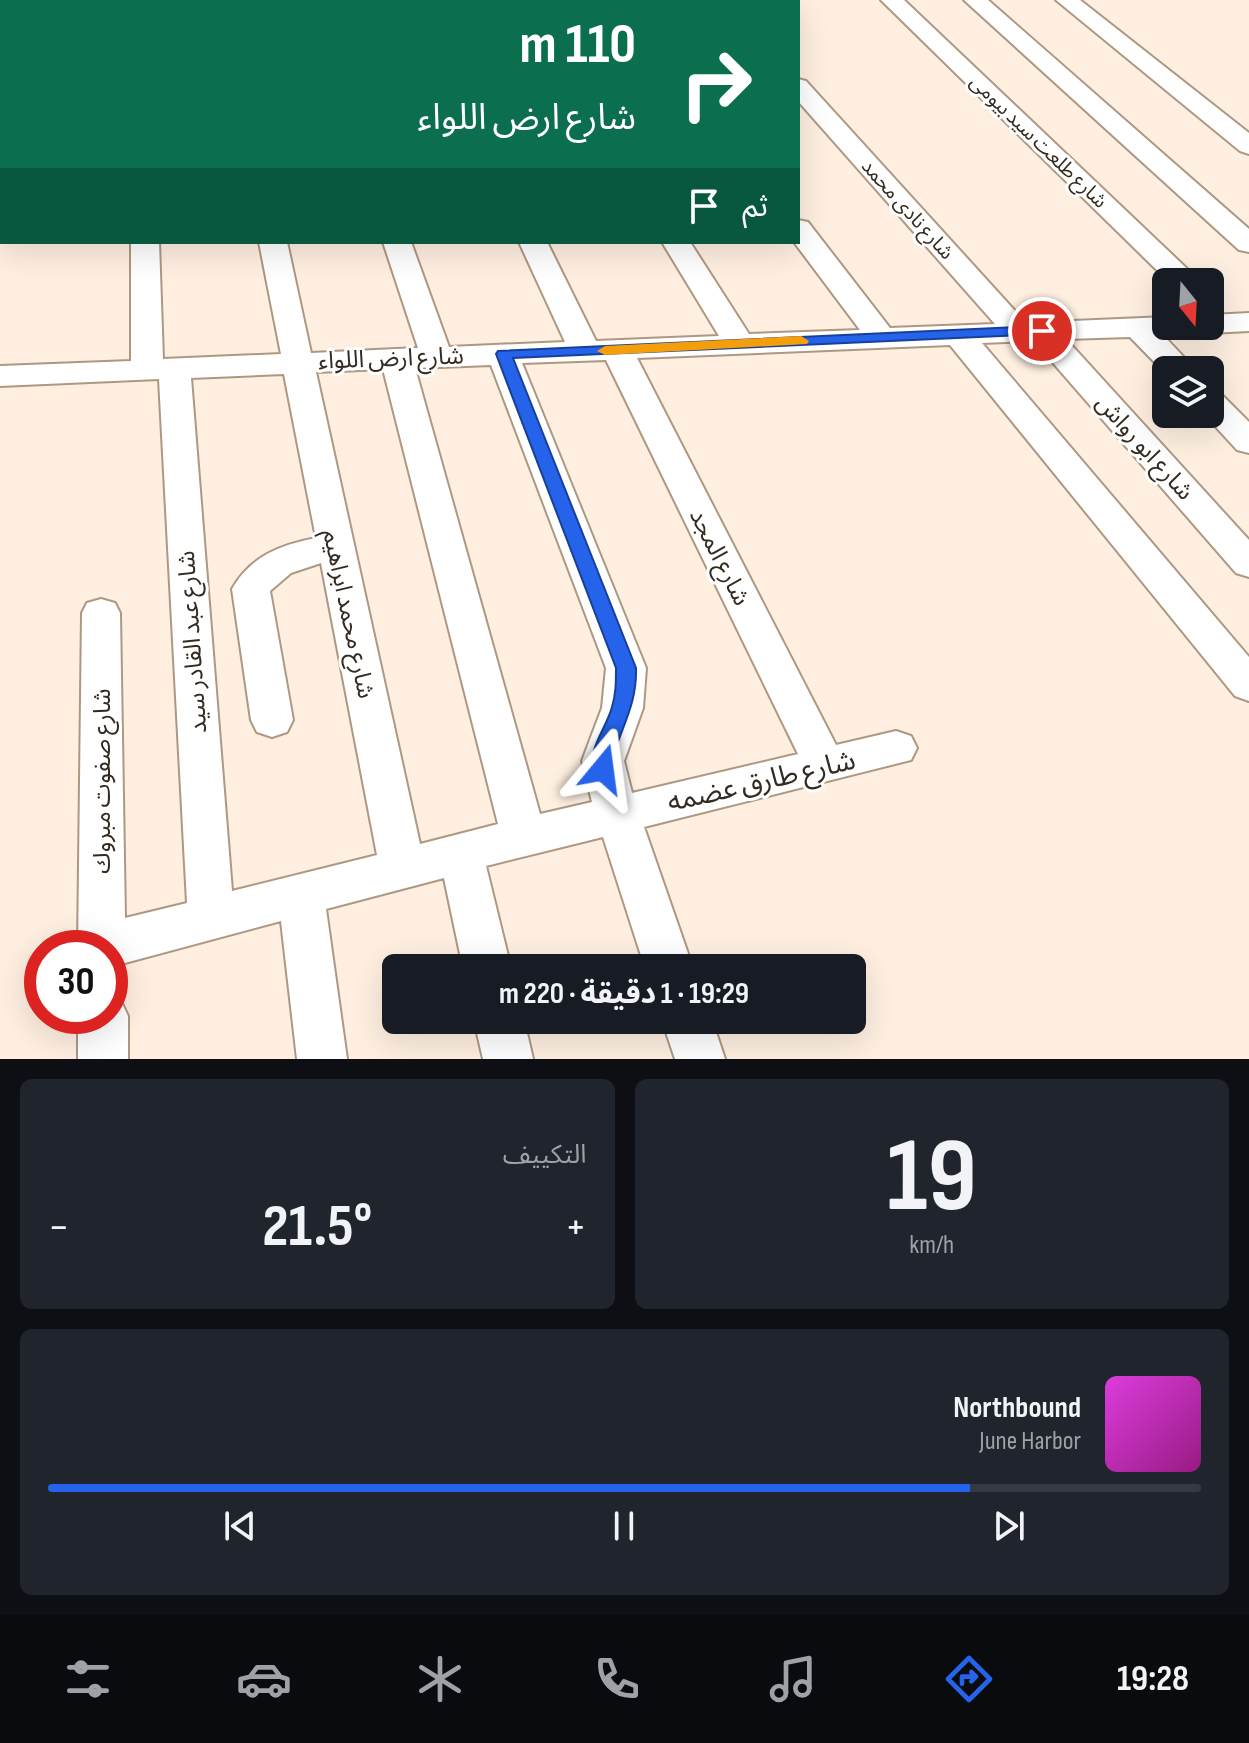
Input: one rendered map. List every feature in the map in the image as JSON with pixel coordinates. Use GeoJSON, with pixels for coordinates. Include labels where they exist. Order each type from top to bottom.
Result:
{"type":"FeatureCollection","features":[{"type":"Feature","properties":{"kind":"street","name":"شارع طلعت سيد بيومى"},"geometry":{"type":"LineString","coordinates":[[892,0],[1171,268]]}},
{"type":"Feature","properties":{"kind":"street"},"geometry":{"type":"LineString","coordinates":[[975,0],[1249,244]]}},
{"type":"Feature","properties":{"kind":"street"},"geometry":{"type":"LineString","coordinates":[[1067,0],[1249,146]]}},
{"type":"Feature","properties":{"kind":"street","name":"شارع نادى محمد"},"geometry":{"type":"LineString","coordinates":[[800,88],[1030,331]]}},
{"type":"Feature","properties":{"kind":"street"},"geometry":{"type":"LineString","coordinates":[[800,231],[881,337]]}},
{"type":"Feature","properties":{"kind":"street","name":"شارع عبد القادر سيد"},"geometry":{"type":"LineString","coordinates":[[145,244],[161,368],[211,917]]}},
{"type":"Feature","properties":{"kind":"street","name":"شارع محمد ابراهيم"},"geometry":{"type":"LineString","coordinates":[[273,244],[402,867]]}},
{"type":"Feature","properties":{"kind":"street"},"geometry":{"type":"LineString","coordinates":[[398,244],[436,355]]}},
{"type":"Feature","properties":{"kind":"street","name":"شارع المجد"},"geometry":{"type":"LineString","coordinates":[[534,244],[601,351],[824,764]]}},
{"type":"Feature","properties":{"kind":"street"},"geometry":{"type":"LineString","coordinates":[[677,244],[739,343]]}},
{"type":"Feature","properties":{"kind":"street","name":"شارع ارض اللواء"},"geometry":{"type":"LineString","coordinates":[[0,376],[1152,326]]}},
{"type":"Feature","properties":{"kind":"street","name":"شارع ابو رواش"},"geometry":{"type":"LineString","coordinates":[[1030,331],[1249,564]]}},
{"type":"Feature","properties":{"kind":"street"},"geometry":{"type":"LineString","coordinates":[[958,334],[1249,685]]}},
{"type":"Feature","properties":{"kind":"street"},"geometry":{"type":"LineString","coordinates":[[503,354],[626,668],[626,691],[621,712],[603,754],[603,769],[664,954]]}},
{"type":"Feature","properties":{"kind":"street"},"geometry":{"type":"LineString","coordinates":[[396,357],[524,837]]}},
{"type":"Feature","properties":{"kind":"street"},"geometry":{"type":"LineString","coordinates":[[1224,416],[1249,442]]}},
{"type":"Feature","properties":{"kind":"street"},"geometry":{"type":"LineString","coordinates":[[272,720],[251,589],[267,568],[280,559],[335,547]]}},
{"type":"Feature","properties":{"kind":"street","name":"شارع صفوت مبروك"},"geometry":{"type":"LineString","coordinates":[[101,613],[102,930]]}},
{"type":"Feature","properties":{"kind":"street","name":"شارع طارق عضمه"},"geometry":{"type":"LineString","coordinates":[[128,940],[402,867],[896,748]]}},
{"type":"Feature","properties":{"kind":"street"},"geometry":{"type":"LineString","coordinates":[[462,853],[484,954]]}},
{"type":"Feature","properties":{"kind":"street"},"geometry":{"type":"LineString","coordinates":[[301,894],[322,1059]]}},
{"type":"Feature","properties":{"kind":"street"},"geometry":{"type":"LineString","coordinates":[[103,1034],[103,1059]]}},
{"type":"Feature","properties":{"kind":"street"},"geometry":{"type":"LineString","coordinates":[[502,1034],[508,1059]]}},
{"type":"Feature","properties":{"kind":"street"},"geometry":{"type":"LineString","coordinates":[[692,1034],[700,1059]]}},
{"type":"Feature","properties":{"kind":"slow traffic"},"geometry":{"type":"LineString","coordinates":[[605,351],[801,341]]}},
{"type":"Feature","properties":{"kind":"route"},"geometry":{"type":"LineString","coordinates":[[603,769],[603,754],[613,734],[626,691],[626,668],[503,354],[1042,331]]}}]}
